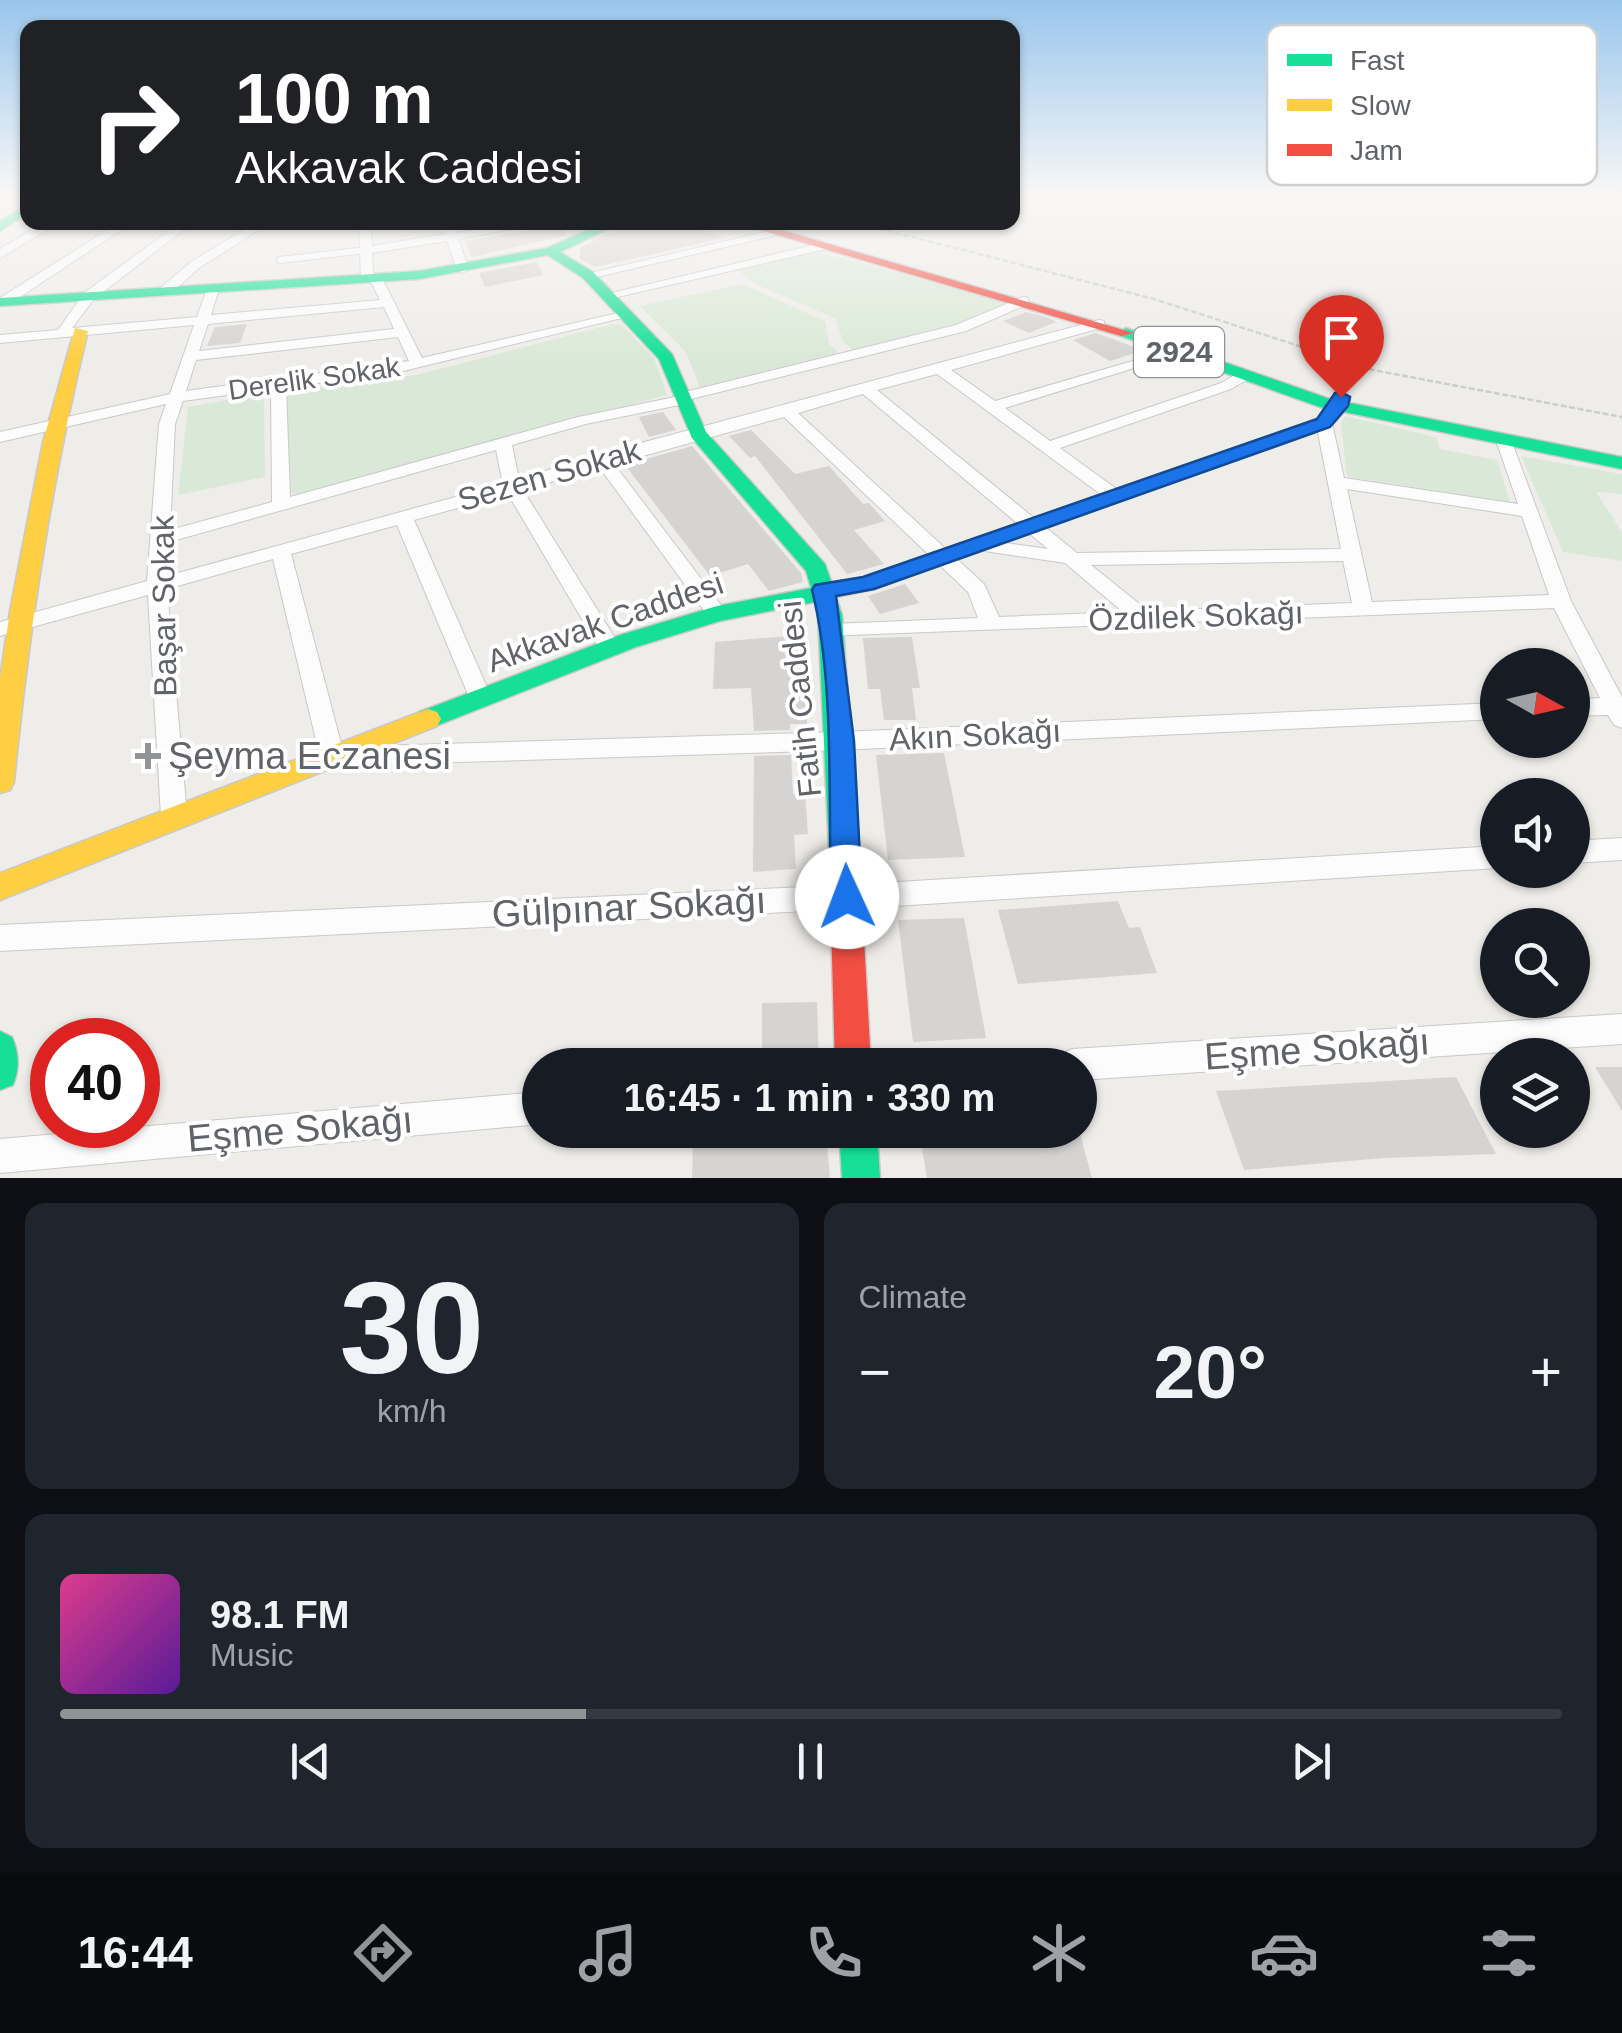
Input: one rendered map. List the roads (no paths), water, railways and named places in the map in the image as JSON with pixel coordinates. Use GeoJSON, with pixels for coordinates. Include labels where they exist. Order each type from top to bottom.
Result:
{"type":"FeatureCollection","features":[{"type":"Feature","properties":{"kind":"street"},"geometry":{"type":"LineString","coordinates":[[2,302],[86,249]]}},
{"type":"Feature","properties":{"kind":"street"},"geometry":{"type":"LineString","coordinates":[[0,782],[8,627],[71,332],[89,296],[153,249]]}},
{"type":"Feature","properties":{"kind":"street"},"geometry":{"type":"LineString","coordinates":[[164,292],[222,249]]}},
{"type":"Feature","properties":{"kind":"street"},"geometry":{"type":"LineString","coordinates":[[370,249],[366,250],[371,279],[388,302],[418,364]]}},
{"type":"Feature","properties":{"kind":"street"},"geometry":{"type":"LineString","coordinates":[[456,249],[463,269]]}},
{"type":"Feature","properties":{"kind":"street"},"geometry":{"type":"LineString","coordinates":[[2,302],[371,279],[463,269],[557,249]]}},
{"type":"Feature","properties":{"kind":"street"},"geometry":{"type":"LineString","coordinates":[[588,275],[689,249]]}},
{"type":"Feature","properties":{"kind":"street"},"geometry":{"type":"LineString","coordinates":[[609,296],[813,249]]}},
{"type":"Feature","properties":{"kind":"street","name":"2924"},"geometry":{"type":"LineString","coordinates":[[837,249],[1099,324],[1335,409],[1622,463]]}},
{"type":"Feature","properties":{"kind":"street","name":"2924"},"geometry":{"type":"LineString","coordinates":[[851,249],[1078,308],[1335,409],[1622,453]]}},
{"type":"Feature","properties":{"kind":"street","name":"Fatih Caddesi"},"geometry":{"type":"LineString","coordinates":[[550,252],[588,275],[666,357],[698,434],[817,569],[831,631],[840,741],[852,1048]]}},
{"type":"Feature","properties":{"kind":"street","name":"Başar Sokak"},"geometry":{"type":"LineString","coordinates":[[174,816],[158,585],[167,424],[213,288]]}},
{"type":"Feature","properties":{"kind":"street"},"geometry":{"type":"LineString","coordinates":[[160,539],[503,442],[962,328],[1022,301]]}},
{"type":"Feature","properties":{"kind":"street"},"geometry":{"type":"LineString","coordinates":[[0,339],[388,302]]}},
{"type":"Feature","properties":{"kind":"street","name":"Derelik Sokak"},"geometry":{"type":"LineString","coordinates":[[0,437],[176,398],[418,364],[627,315]]}},
{"type":"Feature","properties":{"kind":"street","name":"Sezen Sokak"},"geometry":{"type":"LineString","coordinates":[[8,627],[1099,324]]}},
{"type":"Feature","properties":{"kind":"street"},"geometry":{"type":"LineString","coordinates":[[190,356],[402,332]]}},
{"type":"Feature","properties":{"kind":"street"},"geometry":{"type":"LineString","coordinates":[[993,407],[1179,352]]}},
{"type":"Feature","properties":{"kind":"street"},"geometry":{"type":"LineString","coordinates":[[940,368],[1116,497]]}},
{"type":"Feature","properties":{"kind":"street"},"geometry":{"type":"LineString","coordinates":[[1048,447],[1226,386],[1245,375]]}},
{"type":"Feature","properties":{"kind":"street"},"geometry":{"type":"LineString","coordinates":[[278,383],[281,505]]}},
{"type":"Feature","properties":{"kind":"street"},"geometry":{"type":"LineString","coordinates":[[866,388],[1144,618]]}},
{"type":"Feature","properties":{"kind":"street"},"geometry":{"type":"LineString","coordinates":[[1335,409],[1335,482],[1363,609]]}},
{"type":"Feature","properties":{"kind":"street","name":"Akkavak Caddesi"},"geometry":{"type":"LineString","coordinates":[[0,887],[610,648],[717,614],[866,584],[1116,497],[1335,409]]}},
{"type":"Feature","properties":{"kind":"street"},"geometry":{"type":"LineString","coordinates":[[786,410],[977,589],[991,624]]}},
{"type":"Feature","properties":{"kind":"street"},"geometry":{"type":"LineString","coordinates":[[1504,440],[1560,601],[1617,713]]}},
{"type":"Feature","properties":{"kind":"street"},"geometry":{"type":"LineString","coordinates":[[503,442],[512,486],[610,648]]}},
{"type":"Feature","properties":{"kind":"street"},"geometry":{"type":"LineString","coordinates":[[602,460],[717,614]]}},
{"type":"Feature","properties":{"kind":"street"},"geometry":{"type":"LineString","coordinates":[[1335,482],[1527,511]]}},
{"type":"Feature","properties":{"kind":"street"},"geometry":{"type":"LineString","coordinates":[[403,517],[481,699]]}},
{"type":"Feature","properties":{"kind":"street"},"geometry":{"type":"LineString","coordinates":[[978,545],[1077,559],[1349,556]]}},
{"type":"Feature","properties":{"kind":"street"},"geometry":{"type":"LineString","coordinates":[[281,551],[332,757]]}},
{"type":"Feature","properties":{"kind":"street","name":"Özdilek Sokağı"},"geometry":{"type":"LineString","coordinates":[[831,631],[1560,601]]}},
{"type":"Feature","properties":{"kind":"street"},"geometry":{"type":"LineString","coordinates":[[1590,710],[1617,713]]}},
{"type":"Feature","properties":{"kind":"street","name":"Akın Sokağı"},"geometry":{"type":"LineString","coordinates":[[332,757],[840,741],[1480,712]]}},
{"type":"Feature","properties":{"kind":"street"},"geometry":{"type":"LineString","coordinates":[[1590,851],[1622,849]]}},
{"type":"Feature","properties":{"kind":"street","name":"Gülpınar Sokağı"},"geometry":{"type":"LineString","coordinates":[[0,938],[847,897],[1480,857]]}},
{"type":"Feature","properties":{"kind":"street","name":"Eşme Sokağı"},"geometry":{"type":"LineString","coordinates":[[1097,1063],[1622,1029]]}},
{"type":"Feature","properties":{"kind":"street","name":"Eşme Sokağı"},"geometry":{"type":"LineString","coordinates":[[0,1156],[522,1110]]}},
{"type":"Feature","properties":{"kind":"street"},"geometry":{"type":"LineString","coordinates":[[859,1148],[861,1178]]}},
{"type":"Feature","properties":{"kind":"lane"},"geometry":{"type":"LineString","coordinates":[[280,260],[366,250]]}},
{"type":"Feature","properties":{"kind":"place","name":"Şeyma Eczanesi"},"geometry":{"type":"Point","coordinates":[148,756]}}]}
